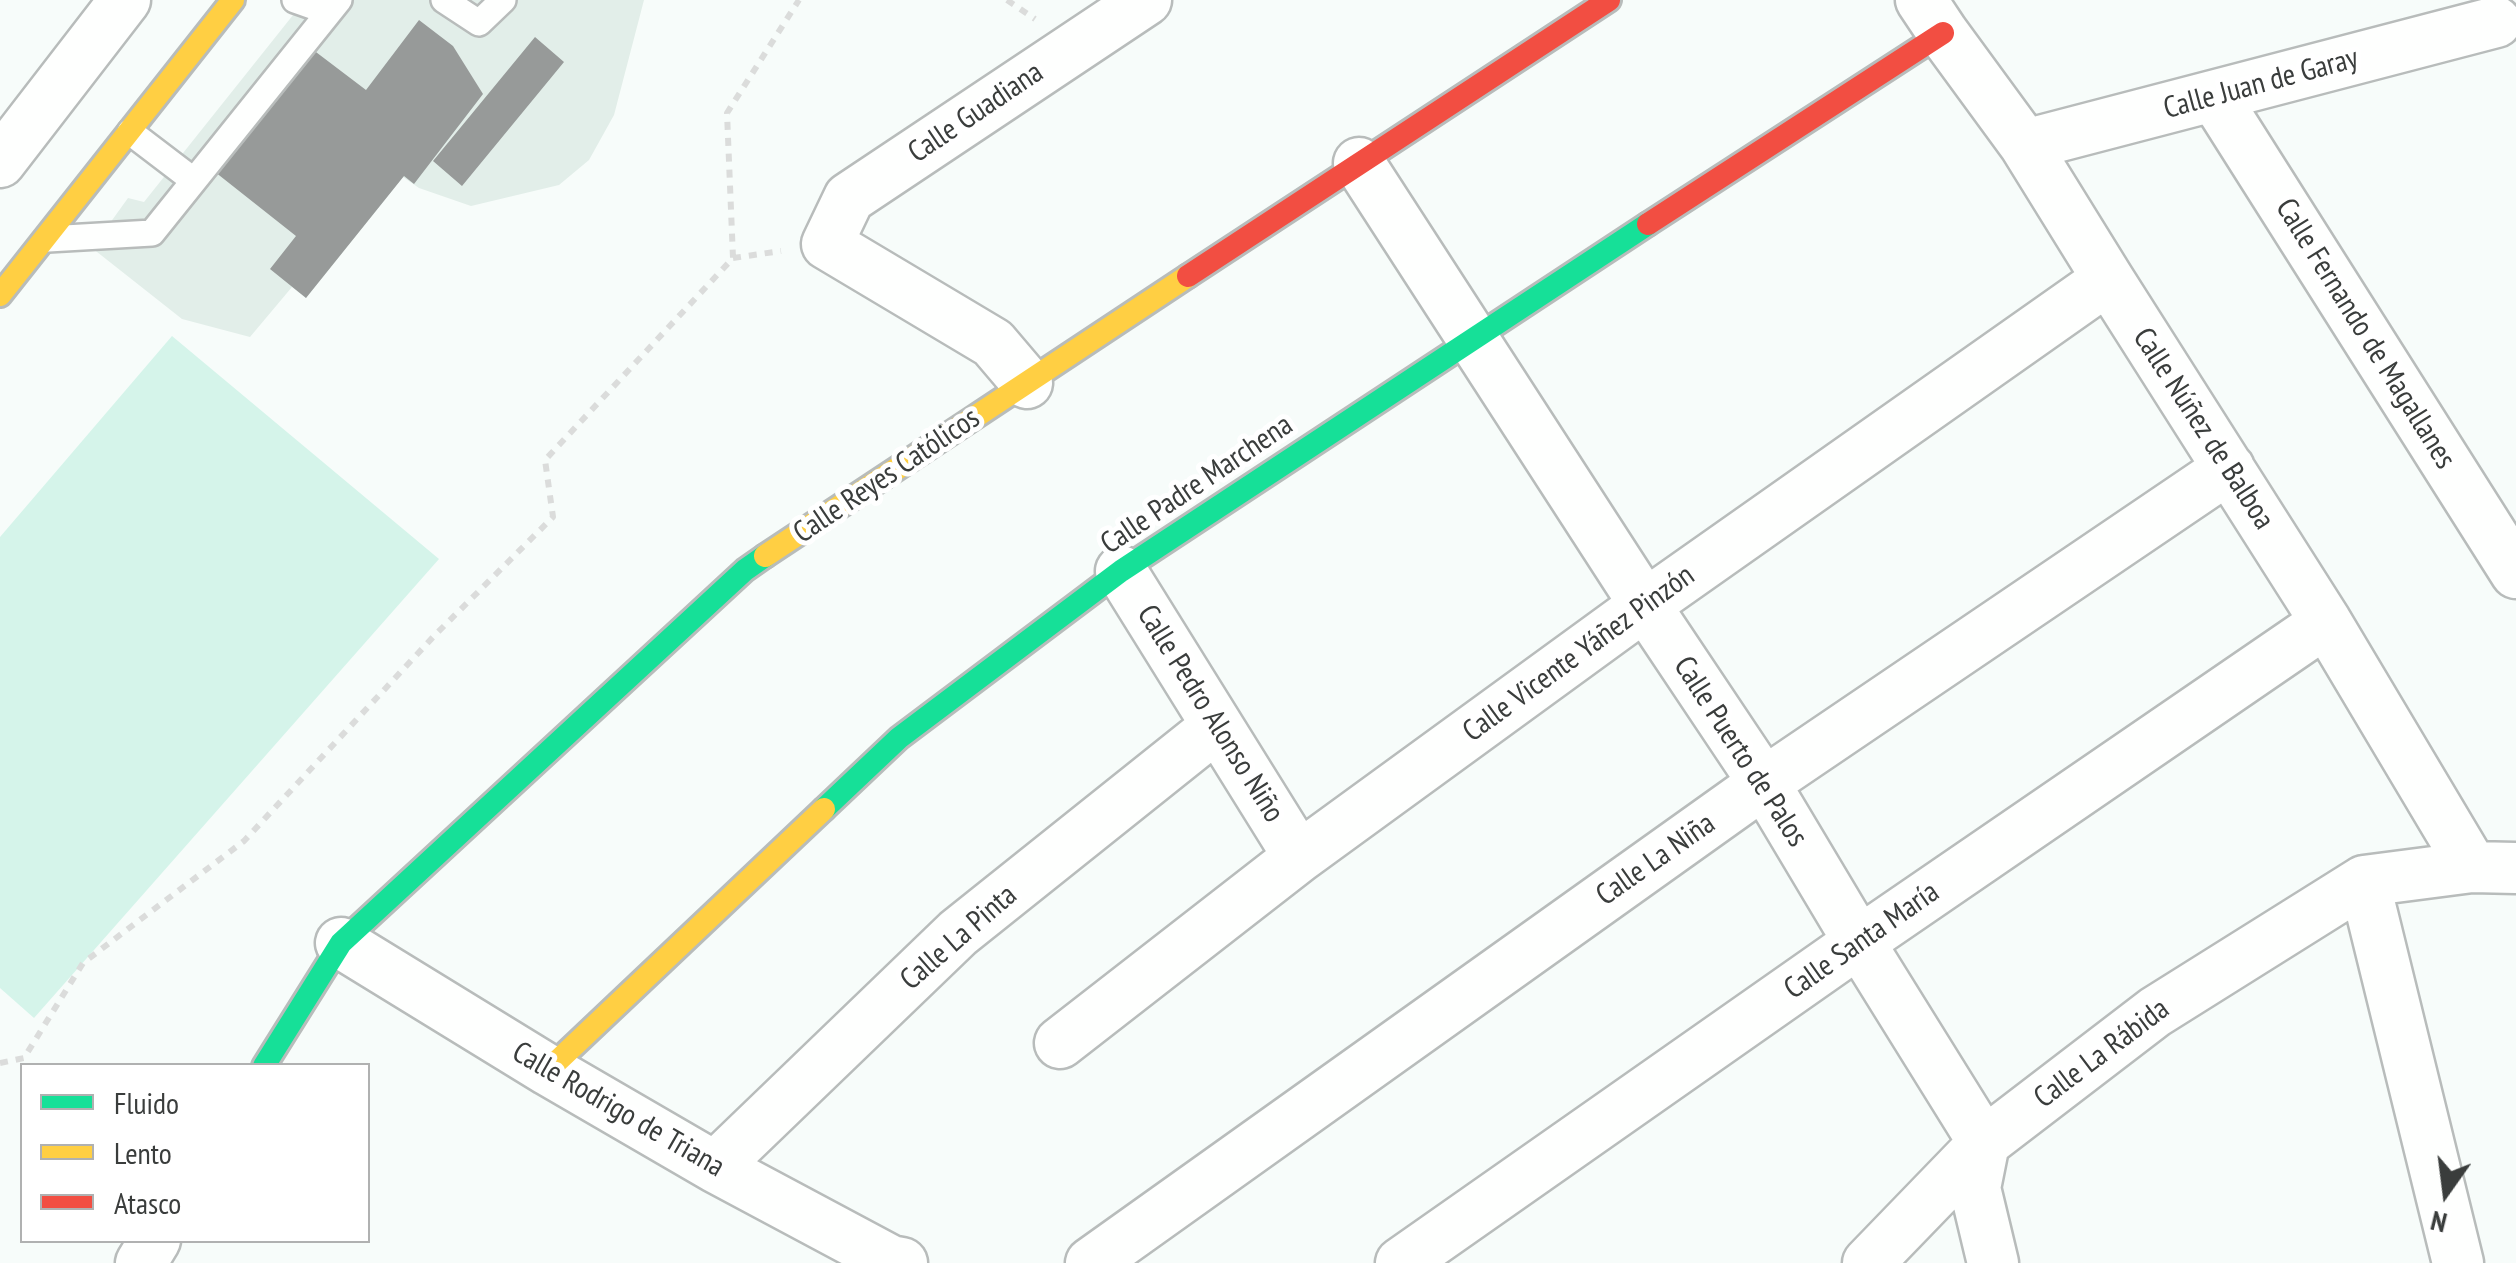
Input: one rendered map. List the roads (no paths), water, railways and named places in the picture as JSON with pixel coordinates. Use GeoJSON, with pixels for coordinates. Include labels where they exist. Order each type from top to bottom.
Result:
{"type":"FeatureCollection","features":[{"type":"Feature","properties":{"kind":"street"},"geometry":{"type":"LineString","coordinates":[[0,162],[124,0]]}},
{"type":"Feature","properties":{"kind":"street"},"geometry":{"type":"LineString","coordinates":[[0,296],[233,0]]}},
{"type":"Feature","properties":{"kind":"street","name":"Calle Guadiana"},"geometry":{"type":"LineString","coordinates":[[1027,382],[993,344],[827,244],[849,198],[1146,0]]}},
{"type":"Feature","properties":{"kind":"street","name":"Calle Reyes Católicos"},"geometry":{"type":"LineString","coordinates":[[266,1063],[341,942],[745,570],[1609,0]]}},
{"type":"Feature","properties":{"kind":"street","name":"Calle Núñez de Balboa"},"geometry":{"type":"LineString","coordinates":[[1932,17],[2025,145],[2326,622],[2494,868]]}},
{"type":"Feature","properties":{"kind":"street","name":"Calle Padre Marchena"},"geometry":{"type":"LineString","coordinates":[[548,1070],[900,738],[1121,571],[1472,338],[1932,17]]}},
{"type":"Feature","properties":{"kind":"street","name":"Calle Juan de Garay"},"geometry":{"type":"LineString","coordinates":[[2025,145],[2498,25]]}},
{"type":"Feature","properties":{"kind":"street","name":"Calle Fernando de Magallanes"},"geometry":{"type":"LineString","coordinates":[[2214,96],[2516,573]]}},
{"type":"Feature","properties":{"kind":"street","name":"Calle Puerto de Palos"},"geometry":{"type":"LineString","coordinates":[[1360,163],[1645,606],[1764,783],[1984,1143]]}},
{"type":"Feature","properties":{"kind":"street","name":"Calle Vicente Yáñez Pinzón"},"geometry":{"type":"LineString","coordinates":[[1060,1043],[1299,857],[1645,606],[2108,280]]}},
{"type":"Feature","properties":{"kind":"street","name":"Calle La Niña"},"geometry":{"type":"LineString","coordinates":[[1092,1263],[1764,783],[2229,468]]}},
{"type":"Feature","properties":{"kind":"street","name":"Calle Pedro Alonso Niño"},"geometry":{"type":"LineString","coordinates":[[1121,571],[1299,857]]}},
{"type":"Feature","properties":{"kind":"street","name":"Calle Santa María"},"geometry":{"type":"LineString","coordinates":[[1401,1263],[2326,622]]}},
{"type":"Feature","properties":{"kind":"street","name":"Calle La Pinta"},"geometry":{"type":"LineString","coordinates":[[715,1168],[958,933],[1217,726]]}},
{"type":"Feature","properties":{"kind":"street"},"geometry":{"type":"LineString","coordinates":[[2458,1263],[2364,881],[2494,868]]}},
{"type":"Feature","properties":{"kind":"street","name":"Calle La Rábida"},"geometry":{"type":"LineString","coordinates":[[1868,1263],[1984,1143],[2155,1012],[2364,881]]}},
{"type":"Feature","properties":{"kind":"street","name":"Calle Rodrigo de Triana"},"geometry":{"type":"LineString","coordinates":[[341,942],[715,1168],[891,1262],[902,1263]]}},
{"type":"Feature","properties":{"kind":"street"},"geometry":{"type":"LineString","coordinates":[[1984,1143],[1976,1188],[1993,1263]]}},
{"type":"Feature","properties":{"kind":"lane"},"geometry":{"type":"LineString","coordinates":[[295,0],[334,6]]}},
{"type":"Feature","properties":{"kind":"lane"},"geometry":{"type":"LineString","coordinates":[[444,0],[479,23],[503,0]]}},
{"type":"Feature","properties":{"kind":"lane"},"geometry":{"type":"LineString","coordinates":[[43,240],[152,232],[334,6]]}},
{"type":"Feature","properties":{"kind":"lane"},"geometry":{"type":"LineString","coordinates":[[130,132],[193,180]]}}]}
